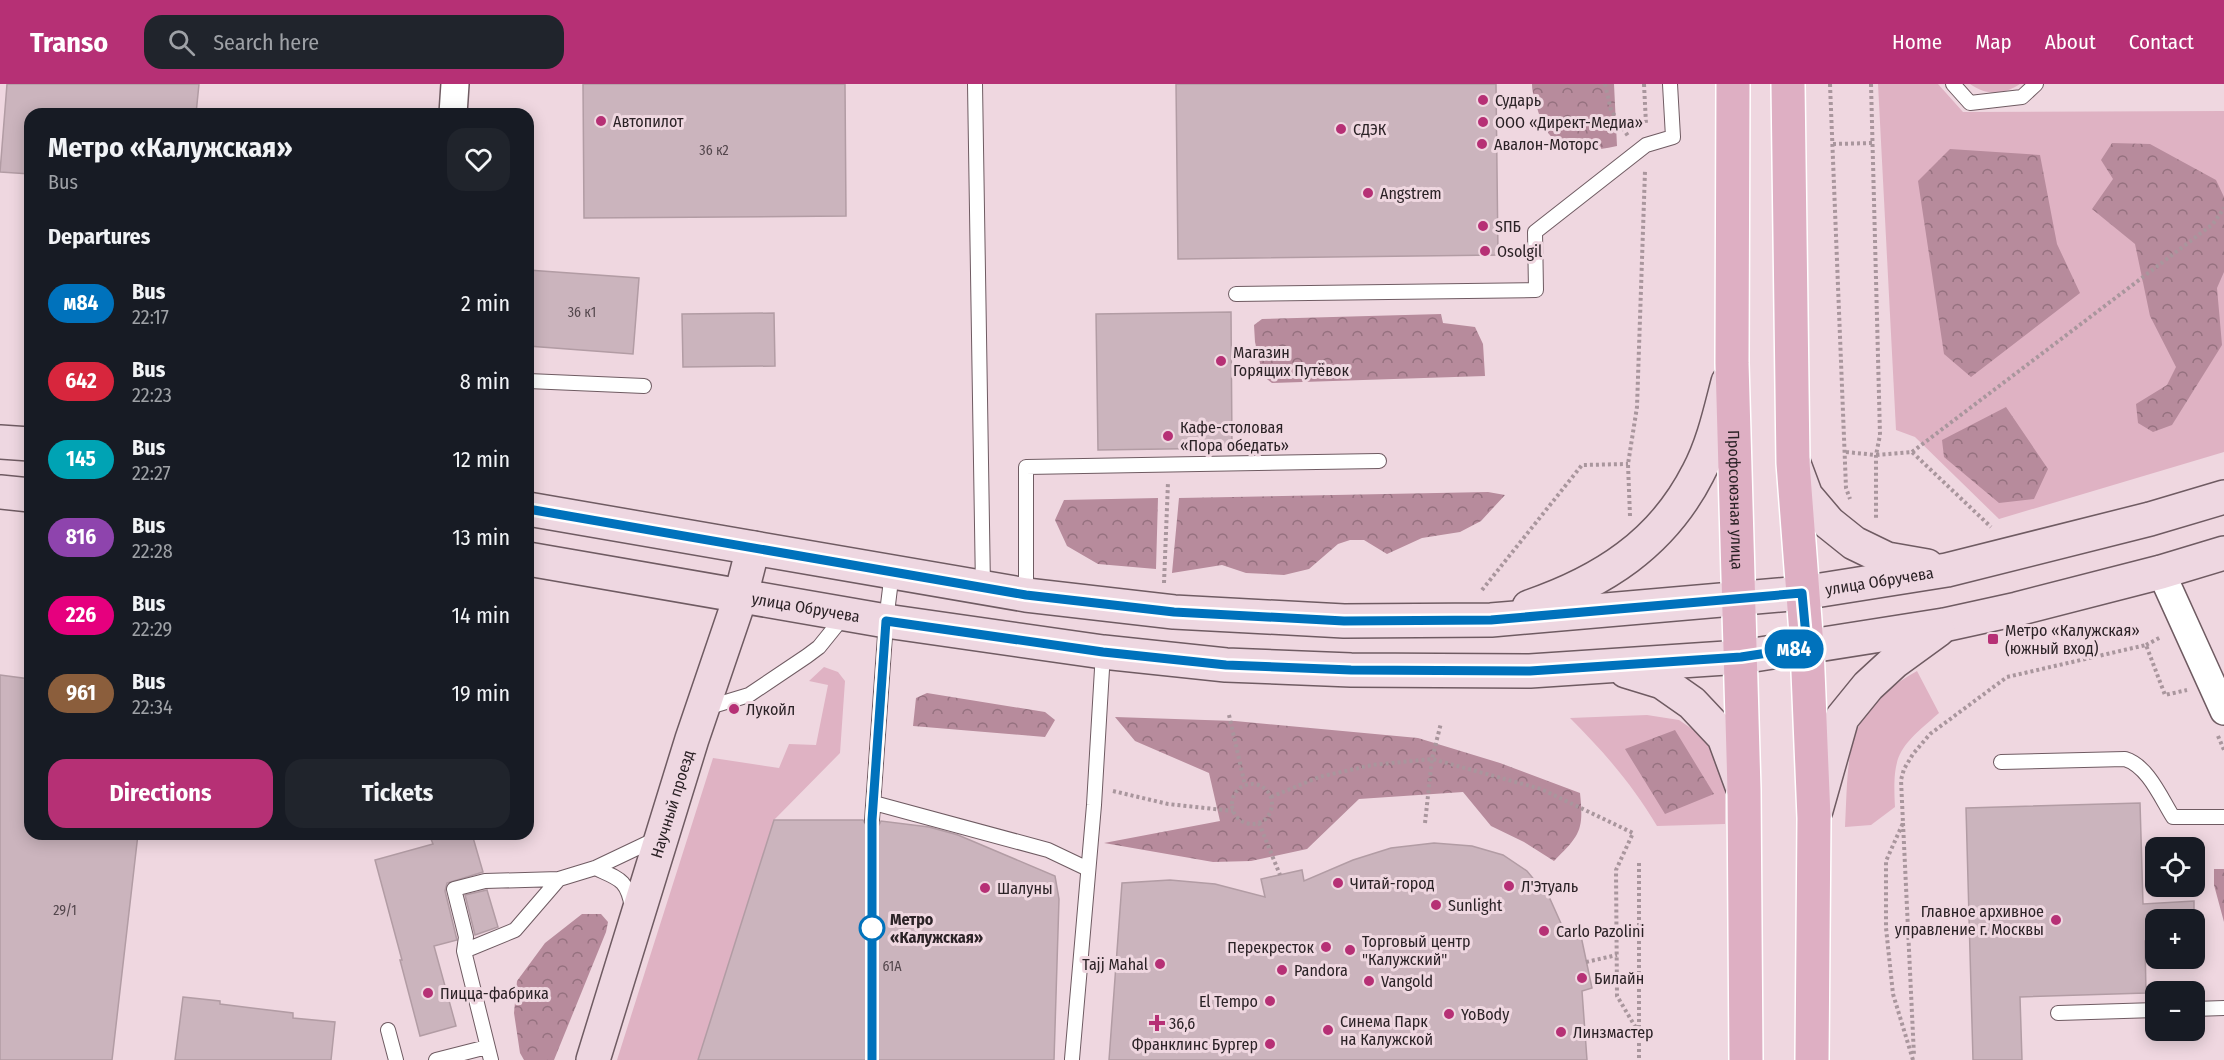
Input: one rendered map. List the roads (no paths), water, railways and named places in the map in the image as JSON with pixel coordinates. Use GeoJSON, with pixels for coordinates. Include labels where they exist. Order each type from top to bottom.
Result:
{"type":"FeatureCollection","features":[{"type":"Feature","properties":{"kind":"main road","name":"Профсоюзная улица"},"geometry":{"type":"LineString","coordinates":[[1733,84],[1732,363],[1744,790],[1746,1060]]}},
{"type":"Feature","properties":{"kind":"main road"},"geometry":{"type":"LineString","coordinates":[[1788,84],[1793,463],[1807,647],[1814,818],[1812,1060]]}},
{"type":"Feature","properties":{"kind":"main road"},"geometry":{"type":"LineString","coordinates":[[1485,606],[1560,596],[1600,577],[1640,548],[1661,526],[1698,474],[1716,427],[1732,363]]}},
{"type":"Feature","properties":{"kind":"main road"},"geometry":{"type":"LineString","coordinates":[[0,441],[24,443]]}},
{"type":"Feature","properties":{"kind":"main road"},"geometry":{"type":"LineString","coordinates":[[1793,463],[1806,496],[1829,523],[1854,543],[1887,559],[1947,570]]}},
{"type":"Feature","properties":{"kind":"main road"},"geometry":{"type":"LineString","coordinates":[[0,492],[24,494]]}},
{"type":"Feature","properties":{"kind":"main road","name":"улица Обручева"},"geometry":{"type":"LineString","coordinates":[[534,510],[1026,595],[1174,612],[1344,621],[1485,606],[1738,600],[1802,593],[1947,570],[2150,519],[2224,497]]}},
{"type":"Feature","properties":{"kind":"main road","name":"Научный проезд"},"geometry":{"type":"LineString","coordinates":[[593,1060],[701,710],[741,595],[753,548]]}},
{"type":"Feature","properties":{"kind":"main road","name":"улица Обручева"},"geometry":{"type":"LineString","coordinates":[[534,560],[886,621],[1103,652],[1226,665],[1351,670],[1530,671],[1741,657],[1944,625],[2161,572],[2224,553]]}},
{"type":"Feature","properties":{"kind":"main road"},"geometry":{"type":"LineString","coordinates":[[1814,818],[1842,718],[1868,686],[1894,662],[1944,625]]}},
{"type":"Feature","properties":{"kind":"main road"},"geometry":{"type":"LineString","coordinates":[[1612,667],[1662,682],[1692,703],[1724,737],[1744,790]]}},
{"type":"Feature","properties":{"kind":"street"},"geometry":{"type":"LineString","coordinates":[[453,108],[455,84]]}},
{"type":"Feature","properties":{"kind":"street"},"geometry":{"type":"LineString","coordinates":[[2161,572],[2216,700]]}},
{"type":"Feature","properties":{"kind":"lane"},"geometry":{"type":"LineString","coordinates":[[975,84],[983,588]]}},
{"type":"Feature","properties":{"kind":"lane"},"geometry":{"type":"LineString","coordinates":[[1236,294],[1536,290],[1535,232],[1643,148],[1673,137],[1671,84]]}},
{"type":"Feature","properties":{"kind":"lane"},"geometry":{"type":"LineString","coordinates":[[1953,84],[1970,103],[2022,97],[2036,84]]}},
{"type":"Feature","properties":{"kind":"lane"},"geometry":{"type":"LineString","coordinates":[[534,381],[644,386]]}},
{"type":"Feature","properties":{"kind":"lane"},"geometry":{"type":"LineString","coordinates":[[1026,595],[1026,467],[1379,461]]}},
{"type":"Feature","properties":{"kind":"lane"},"geometry":{"type":"LineString","coordinates":[[872,820],[891,572]]}},
{"type":"Feature","properties":{"kind":"lane"},"geometry":{"type":"LineString","coordinates":[[701,710],[749,695],[819,647],[845,614]]}},
{"type":"Feature","properties":{"kind":"lane"},"geometry":{"type":"LineString","coordinates":[[1072,1059],[1095,787],[1103,652]]}},
{"type":"Feature","properties":{"kind":"lane"},"geometry":{"type":"LineString","coordinates":[[2001,762],[2125,759],[2134,762],[2143,772],[2173,817],[2224,817]]}},
{"type":"Feature","properties":{"kind":"lane"},"geometry":{"type":"LineString","coordinates":[[874,803],[1048,850],[1088,869]]}},
{"type":"Feature","properties":{"kind":"lane"},"geometry":{"type":"LineString","coordinates":[[442,1059],[489,1054],[464,951],[466,937],[454,889],[485,881],[559,879],[595,868],[661,837]]}},
{"type":"Feature","properties":{"kind":"lane"},"geometry":{"type":"LineString","coordinates":[[595,868],[622,880],[630,895],[635,924]]}},
{"type":"Feature","properties":{"kind":"lane"},"geometry":{"type":"LineString","coordinates":[[464,951],[515,930],[559,879]]}},
{"type":"Feature","properties":{"kind":"lane"},"geometry":{"type":"LineString","coordinates":[[2205,1009],[2224,1008]]}},
{"type":"Feature","properties":{"kind":"lane"},"geometry":{"type":"LineString","coordinates":[[2058,1013],[2145,1010]]}},
{"type":"Feature","properties":{"kind":"lane"},"geometry":{"type":"LineString","coordinates":[[388,1030],[396,1060]]}},
{"type":"Feature","properties":{"kind":"place","name":"Сударь"},"geometry":{"type":"Point","coordinates":[1483,100]}},
{"type":"Feature","properties":{"kind":"place","name":"Автопилот"},"geometry":{"type":"Point","coordinates":[601,121]}},
{"type":"Feature","properties":{"kind":"place","name":"ООО «Директ-Медиа»"},"geometry":{"type":"Point","coordinates":[1483,122]}},
{"type":"Feature","properties":{"kind":"place","name":"СДЭК"},"geometry":{"type":"Point","coordinates":[1341,129]}},
{"type":"Feature","properties":{"kind":"place","name":"Авалон-Моторс"},"geometry":{"type":"Point","coordinates":[1482,144]}},
{"type":"Feature","properties":{"kind":"place","name":"Angstrem"},"geometry":{"type":"Point","coordinates":[1368,193]}},
{"type":"Feature","properties":{"kind":"place","name":"SПБ"},"geometry":{"type":"Point","coordinates":[1483,226]}},
{"type":"Feature","properties":{"kind":"place","name":"Osolgil"},"geometry":{"type":"Point","coordinates":[1485,251]}},
{"type":"Feature","properties":{"kind":"place","name":"Магазин Горящих Путёвок"},"geometry":{"type":"Point","coordinates":[1221,361]}},
{"type":"Feature","properties":{"kind":"place","name":"Кафе-столовая «Пора обедать»"},"geometry":{"type":"Point","coordinates":[1168,436]}},
{"type":"Feature","properties":{"kind":"place","name":"Метро «Калужская» (южный вход)"},"geometry":{"type":"Point","coordinates":[1993,639]}},
{"type":"Feature","properties":{"kind":"place","name":"Лукойл"},"geometry":{"type":"Point","coordinates":[734,709]}},
{"type":"Feature","properties":{"kind":"place","name":"Читай-город"},"geometry":{"type":"Point","coordinates":[1338,883]}},
{"type":"Feature","properties":{"kind":"place","name":"Л'Этуаль"},"geometry":{"type":"Point","coordinates":[1509,886]}},
{"type":"Feature","properties":{"kind":"place","name":"Шалуны"},"geometry":{"type":"Point","coordinates":[985,888]}},
{"type":"Feature","properties":{"kind":"place","name":"Sunlight"},"geometry":{"type":"Point","coordinates":[1436,905]}},
{"type":"Feature","properties":{"kind":"place","name":"Главное архивное управление г. Москвы"},"geometry":{"type":"Point","coordinates":[2056,920]}},
{"type":"Feature","properties":{"kind":"place","name":"Метро «Калужская»"},"geometry":{"type":"Point","coordinates":[872,928]}},
{"type":"Feature","properties":{"kind":"place","name":"Carlo Pazolini"},"geometry":{"type":"Point","coordinates":[1544,931]}},
{"type":"Feature","properties":{"kind":"place","name":"Перекресток"},"geometry":{"type":"Point","coordinates":[1326,947]}},
{"type":"Feature","properties":{"kind":"place","name":"Торговый центр \"Калужский\""},"geometry":{"type":"Point","coordinates":[1350,950]}},
{"type":"Feature","properties":{"kind":"place","name":"Tajj Mahal"},"geometry":{"type":"Point","coordinates":[1160,964]}},
{"type":"Feature","properties":{"kind":"place","name":"Pandora"},"geometry":{"type":"Point","coordinates":[1282,970]}},
{"type":"Feature","properties":{"kind":"place","name":"Билайн"},"geometry":{"type":"Point","coordinates":[1582,978]}},
{"type":"Feature","properties":{"kind":"place","name":"Vangold"},"geometry":{"type":"Point","coordinates":[1369,981]}},
{"type":"Feature","properties":{"kind":"place","name":"Пицца-фабрика"},"geometry":{"type":"Point","coordinates":[428,993]}},
{"type":"Feature","properties":{"kind":"place","name":"El Tempo"},"geometry":{"type":"Point","coordinates":[1270,1001]}},
{"type":"Feature","properties":{"kind":"place","name":"YoBody"},"geometry":{"type":"Point","coordinates":[1449,1014]}},
{"type":"Feature","properties":{"kind":"place","name":"36,6"},"geometry":{"type":"Point","coordinates":[1157,1023]}},
{"type":"Feature","properties":{"kind":"place","name":"Синема Парк на Калужской"},"geometry":{"type":"Point","coordinates":[1328,1030]}},
{"type":"Feature","properties":{"kind":"place","name":"Линзмастер"},"geometry":{"type":"Point","coordinates":[1561,1032]}},
{"type":"Feature","properties":{"kind":"place","name":"Франклинс Бургер"},"geometry":{"type":"Point","coordinates":[1270,1044]}}]}
